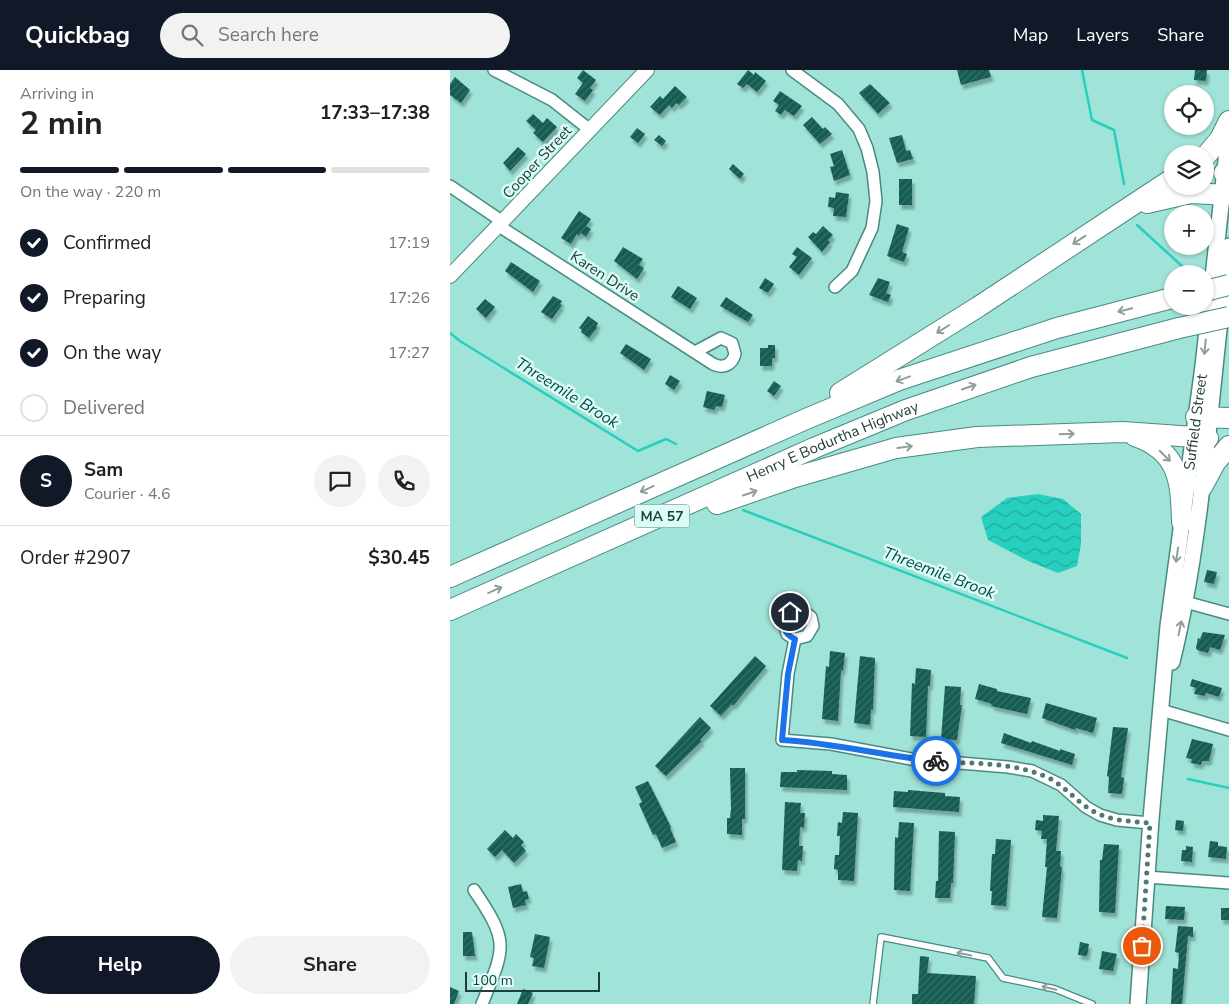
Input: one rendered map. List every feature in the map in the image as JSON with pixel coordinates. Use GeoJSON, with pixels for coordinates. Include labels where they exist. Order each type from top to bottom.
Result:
{"type":"FeatureCollection","features":[{"type":"Feature","properties":{"kind":"highway"},"geometry":{"type":"LineString","coordinates":[[1214,147],[1220,140],[1229,121]]}},
{"type":"Feature","properties":{"kind":"highway"},"geometry":{"type":"LineString","coordinates":[[671,479],[846,390],[978,307],[1164,184]]}},
{"type":"Feature","properties":{"kind":"highway"},"geometry":{"type":"LineString","coordinates":[[1120,213],[1174,195],[1192,193],[1225,195]]}},
{"type":"Feature","properties":{"kind":"highway"},"geometry":{"type":"LineString","coordinates":[[1214,289],[1229,285]]}},
{"type":"Feature","properties":{"kind":"highway","name":"Henry E Bodurtha Highway"},"geometry":{"type":"LineString","coordinates":[[450,577],[837,405],[922,372],[1057,328],[1164,300]]}},
{"type":"Feature","properties":{"kind":"highway","name":"Henry E Bodurtha Highway"},"geometry":{"type":"LineString","coordinates":[[450,610],[844,435],[929,401],[1062,357],[1229,317]]}},
{"type":"Feature","properties":{"kind":"highway"},"geometry":{"type":"LineString","coordinates":[[572,556],[792,478],[896,448],[976,437],[1123,432],[1201,438]]}},
{"type":"Feature","properties":{"kind":"highway"},"geometry":{"type":"LineString","coordinates":[[1123,432],[1150,443],[1174,466],[1181,487],[1182,522]]}},
{"type":"Feature","properties":{"kind":"highway"},"geometry":{"type":"LineString","coordinates":[[1202,487],[1215,462],[1229,446]]}},
{"type":"Feature","properties":{"kind":"highway"},"geometry":{"type":"LineString","coordinates":[[450,573],[504,553]]}},
{"type":"Feature","properties":{"kind":"main road","name":"Suffield Street"},"geometry":{"type":"LineString","coordinates":[[1212,418],[1229,134]]}},
{"type":"Feature","properties":{"kind":"main road","name":"Suffield Street"},"geometry":{"type":"LineString","coordinates":[[1178,601],[1182,522],[1201,438],[1212,418],[1229,246]]}},
{"type":"Feature","properties":{"kind":"main road","name":"Suffield Street"},"geometry":{"type":"LineString","coordinates":[[1138,1004],[1150,823],[1161,710],[1178,601],[1202,487],[1201,438]]}},
{"type":"Feature","properties":{"kind":"street"},"geometry":{"type":"LineString","coordinates":[[494,70],[552,100],[590,130]]}},
{"type":"Feature","properties":{"kind":"street","name":"Cooper Street"},"geometry":{"type":"LineString","coordinates":[[450,276],[647,70]]}},
{"type":"Feature","properties":{"kind":"street"},"geometry":{"type":"LineString","coordinates":[[792,70],[838,104],[858,129],[867,148],[873,172],[876,200],[872,228],[852,271],[835,287]]}},
{"type":"Feature","properties":{"kind":"street","name":"Karen Drive"},"geometry":{"type":"LineString","coordinates":[[450,186],[501,224],[695,352]]}},
{"type":"Feature","properties":{"kind":"street"},"geometry":{"type":"LineString","coordinates":[[1178,601],[1229,614]]}},
{"type":"Feature","properties":{"kind":"street"},"geometry":{"type":"LineString","coordinates":[[795,639],[788,674],[782,740],[832,744],[911,759],[1008,767],[1032,771],[1061,785],[1086,807],[1100,815],[1118,820],[1150,823]]}},
{"type":"Feature","properties":{"kind":"street"},"geometry":{"type":"LineString","coordinates":[[1161,710],[1229,730]]}},
{"type":"Feature","properties":{"kind":"street"},"geometry":{"type":"LineString","coordinates":[[1147,877],[1229,883]]}},
{"type":"Feature","properties":{"kind":"street"},"geometry":{"type":"LineString","coordinates":[[474,890],[494,920],[501,942],[497,967],[482,1004]]}},
{"type":"Feature","properties":{"kind":"lane"},"geometry":{"type":"LineString","coordinates":[[873,1004],[881,937],[988,958],[1003,978],[1055,989],[1092,1004]]}},
{"type":"Feature","properties":{"kind":"water"},"geometry":{"type":"Polygon","coordinates":[[[1038,494],[1063,499],[1081,514],[1081,544],[1077,566],[1058,573],[1028,561],[988,540],[981,517],[1007,498],[1038,494]]]}},
{"type":"Feature","properties":{"kind":"building"},"geometry":{"type":"Polygon","coordinates":[[[583,70],[596,80],[590,88],[593,90],[585,101],[575,94],[583,83],[577,78],[583,70]]]}},
{"type":"Feature","properties":{"kind":"building"},"geometry":{"type":"Polygon","coordinates":[[[748,70],[754,75],[755,72],[766,81],[757,92],[747,84],[743,88],[737,84],[748,70]]]}},
{"type":"Feature","properties":{"kind":"building"},"geometry":{"type":"Polygon","coordinates":[[[957,70],[989,70],[991,77],[961,85],[957,70]]]}},
{"type":"Feature","properties":{"kind":"building"},"geometry":{"type":"Polygon","coordinates":[[[1195,70],[1207,70],[1206,81],[1194,80],[1195,70]]]}},
{"type":"Feature","properties":{"kind":"building"},"geometry":{"type":"Polygon","coordinates":[[[455,77],[470,90],[461,103],[450,95],[450,84],[455,77]]]}},
{"type":"Feature","properties":{"kind":"building"},"geometry":{"type":"Polygon","coordinates":[[[870,84],[890,103],[878,114],[859,93],[870,84]]]}},
{"type":"Feature","properties":{"kind":"building"},"geometry":{"type":"Polygon","coordinates":[[[675,86],[687,97],[679,105],[676,103],[672,108],[669,105],[660,115],[650,107],[660,96],[663,99],[675,86]]]}},
{"type":"Feature","properties":{"kind":"building"},"geometry":{"type":"Polygon","coordinates":[[[780,91],[802,106],[794,116],[785,110],[781,115],[775,111],[779,105],[773,101],[780,91]]]}},
{"type":"Feature","properties":{"kind":"building"},"geometry":{"type":"Polygon","coordinates":[[[533,114],[543,123],[547,118],[557,127],[543,142],[533,133],[536,130],[526,121],[533,114]]]}},
{"type":"Feature","properties":{"kind":"building"},"geometry":{"type":"Polygon","coordinates":[[[812,117],[823,129],[825,127],[832,134],[820,144],[803,125],[812,117]]]}},
{"type":"Feature","properties":{"kind":"building"},"geometry":{"type":"Polygon","coordinates":[[[637,128],[645,134],[638,143],[630,137],[637,128]]]}},
{"type":"Feature","properties":{"kind":"building"},"geometry":{"type":"Polygon","coordinates":[[[659,135],[666,141],[662,146],[654,140],[659,135]]]}},
{"type":"Feature","properties":{"kind":"building"},"geometry":{"type":"Polygon","coordinates":[[[902,135],[906,151],[910,150],[913,159],[897,163],[889,138],[902,135]]]}},
{"type":"Feature","properties":{"kind":"building"},"geometry":{"type":"Polygon","coordinates":[[[518,147],[526,154],[510,171],[503,163],[518,147]]]}},
{"type":"Feature","properties":{"kind":"building"},"geometry":{"type":"Polygon","coordinates":[[[842,150],[850,175],[834,181],[830,167],[834,166],[830,154],[842,150]]]}},
{"type":"Feature","properties":{"kind":"building"},"geometry":{"type":"Polygon","coordinates":[[[733,164],[744,174],[740,179],[729,169],[733,164]]]}},
{"type":"Feature","properties":{"kind":"building"},"geometry":{"type":"Polygon","coordinates":[[[899,179],[912,179],[912,205],[899,205],[899,179]]]}},
{"type":"Feature","properties":{"kind":"building"},"geometry":{"type":"Polygon","coordinates":[[[836,192],[849,194],[846,217],[833,216],[834,208],[828,207],[829,197],[835,198],[836,192]]]}},
{"type":"Feature","properties":{"kind":"building"},"geometry":{"type":"Polygon","coordinates":[[[579,211],[591,219],[586,226],[591,229],[586,237],[581,233],[579,236],[577,234],[571,244],[561,238],[579,211]]]}},
{"type":"Feature","properties":{"kind":"building"},"geometry":{"type":"Polygon","coordinates":[[[897,224],[909,228],[902,252],[907,254],[904,262],[887,256],[897,224]]]}},
{"type":"Feature","properties":{"kind":"building"},"geometry":{"type":"Polygon","coordinates":[[[823,226],[833,235],[822,252],[808,237],[813,232],[816,234],[823,226]]]}},
{"type":"Feature","properties":{"kind":"building"},"geometry":{"type":"Polygon","coordinates":[[[623,247],[643,259],[639,265],[644,268],[637,279],[614,261],[623,247]]]}},
{"type":"Feature","properties":{"kind":"building"},"geometry":{"type":"Polygon","coordinates":[[[797,247],[812,258],[799,275],[789,267],[797,257],[792,254],[797,247]]]}},
{"type":"Feature","properties":{"kind":"building"},"geometry":{"type":"Polygon","coordinates":[[[511,262],[540,281],[533,292],[505,271],[511,262]]]}},
{"type":"Feature","properties":{"kind":"building"},"geometry":{"type":"Polygon","coordinates":[[[765,278],[774,284],[768,293],[759,288],[765,278]]]}},
{"type":"Feature","properties":{"kind":"building"},"geometry":{"type":"Polygon","coordinates":[[[878,278],[890,282],[886,293],[891,295],[888,302],[869,295],[878,278]]]}},
{"type":"Feature","properties":{"kind":"building"},"geometry":{"type":"Polygon","coordinates":[[[678,286],[697,298],[690,309],[671,297],[678,286]]]}},
{"type":"Feature","properties":{"kind":"building"},"geometry":{"type":"Polygon","coordinates":[[[553,296],[562,301],[560,304],[562,305],[552,319],[541,312],[553,296]]]}},
{"type":"Feature","properties":{"kind":"building"},"geometry":{"type":"Polygon","coordinates":[[[726,297],[753,315],[748,322],[720,306],[726,297]]]}},
{"type":"Feature","properties":{"kind":"building"},"geometry":{"type":"Polygon","coordinates":[[[485,299],[495,307],[486,318],[476,309],[485,299]]]}},
{"type":"Feature","properties":{"kind":"building"},"geometry":{"type":"Polygon","coordinates":[[[588,316],[598,323],[597,328],[589,338],[579,328],[588,316]]]}},
{"type":"Feature","properties":{"kind":"building"},"geometry":{"type":"Polygon","coordinates":[[[626,344],[651,359],[644,370],[620,353],[626,344]]]}},
{"type":"Feature","properties":{"kind":"building"},"geometry":{"type":"Polygon","coordinates":[[[768,345],[775,345],[775,358],[772,358],[772,366],[760,366],[760,348],[768,348],[768,345]]]}},
{"type":"Feature","properties":{"kind":"building"},"geometry":{"type":"Polygon","coordinates":[[[670,375],[680,381],[674,390],[665,384],[670,375]]]}},
{"type":"Feature","properties":{"kind":"building"},"geometry":{"type":"Polygon","coordinates":[[[774,381],[781,386],[774,396],[767,391],[774,381]]]}},
{"type":"Feature","properties":{"kind":"building"},"geometry":{"type":"Polygon","coordinates":[[[707,391],[725,395],[722,407],[716,406],[714,410],[703,407],[707,391]]]}},
{"type":"Feature","properties":{"kind":"building"},"geometry":{"type":"Polygon","coordinates":[[[1207,570],[1217,572],[1214,584],[1204,582],[1207,570]]]}},
{"type":"Feature","properties":{"kind":"building"},"geometry":{"type":"Polygon","coordinates":[[[1203,632],[1225,635],[1220,650],[1210,647],[1208,653],[1197,650],[1198,638],[1200,639],[1203,632]]]}},
{"type":"Feature","properties":{"kind":"building"},"geometry":{"type":"Polygon","coordinates":[[[830,651],[845,653],[843,671],[841,670],[838,721],[822,719],[826,666],[829,667],[830,651]]]}},
{"type":"Feature","properties":{"kind":"building"},"geometry":{"type":"Polygon","coordinates":[[[755,656],[766,666],[733,706],[732,704],[721,716],[710,706],[755,656]]]}},
{"type":"Feature","properties":{"kind":"building"},"geometry":{"type":"Polygon","coordinates":[[[860,656],[875,658],[873,710],[871,709],[870,725],[854,723],[860,656]]]}},
{"type":"Feature","properties":{"kind":"building"},"geometry":{"type":"Polygon","coordinates":[[[916,668],[931,670],[930,686],[928,686],[926,737],[910,736],[912,683],[915,684],[916,668]]]}},
{"type":"Feature","properties":{"kind":"building"},"geometry":{"type":"Polygon","coordinates":[[[1192,679],[1222,688],[1219,697],[1206,693],[1205,696],[1194,694],[1196,688],[1190,686],[1192,679]]]}},
{"type":"Feature","properties":{"kind":"building"},"geometry":{"type":"Polygon","coordinates":[[[979,684],[997,689],[997,691],[1031,698],[1027,714],[991,706],[992,704],[975,699],[979,684]]]}},
{"type":"Feature","properties":{"kind":"building"},"geometry":{"type":"Polygon","coordinates":[[[945,686],[961,687],[960,705],[962,705],[957,740],[941,739],[945,686]]]}},
{"type":"Feature","properties":{"kind":"building"},"geometry":{"type":"Polygon","coordinates":[[[1046,703],[1097,718],[1093,733],[1076,728],[1075,730],[1042,718],[1046,703]]]}},
{"type":"Feature","properties":{"kind":"building"},"geometry":{"type":"Polygon","coordinates":[[[700,717],[711,728],[700,740],[702,741],[666,776],[655,766],[700,717]]]}},
{"type":"Feature","properties":{"kind":"building"},"geometry":{"type":"Polygon","coordinates":[[[1113,727],[1128,728],[1121,777],[1124,778],[1122,794],[1108,793],[1109,777],[1107,776],[1113,727]]]}},
{"type":"Feature","properties":{"kind":"building"},"geometry":{"type":"Polygon","coordinates":[[[1004,733],[1031,743],[1032,741],[1075,754],[1072,765],[1001,743],[1004,733]]]}},
{"type":"Feature","properties":{"kind":"building"},"geometry":{"type":"Polygon","coordinates":[[[1192,739],[1213,744],[1209,761],[1202,761],[1201,765],[1191,763],[1192,759],[1186,758],[1192,739]]]}},
{"type":"Feature","properties":{"kind":"building"},"geometry":{"type":"Polygon","coordinates":[[[730,768],[745,768],[745,819],[742,819],[742,835],[727,834],[727,818],[730,818],[731,809],[730,768]]]}},
{"type":"Feature","properties":{"kind":"building"},"geometry":{"type":"Polygon","coordinates":[[[797,770],[832,771],[832,774],[847,775],[847,790],[780,787],[781,772],[797,772],[797,770]]]}},
{"type":"Feature","properties":{"kind":"building"},"geometry":{"type":"Polygon","coordinates":[[[648,781],[671,827],[676,842],[662,848],[656,834],[653,835],[639,804],[642,802],[635,787],[648,781]]]}},
{"type":"Feature","properties":{"kind":"building"},"geometry":{"type":"Polygon","coordinates":[[[908,790],[945,793],[945,796],[960,797],[959,812],[893,807],[894,791],[908,792],[908,790]]]}},
{"type":"Feature","properties":{"kind":"building"},"geometry":{"type":"Polygon","coordinates":[[[785,802],[801,803],[800,813],[805,813],[804,828],[800,827],[799,846],[803,846],[802,861],[798,860],[797,871],[782,870],[785,802]]]}},
{"type":"Feature","properties":{"kind":"building"},"geometry":{"type":"Polygon","coordinates":[[[843,812],[858,813],[854,881],[838,880],[838,870],[834,869],[835,855],[839,855],[840,836],[837,836],[838,822],[842,823],[843,812]]]}},
{"type":"Feature","properties":{"kind":"building"},"geometry":{"type":"Polygon","coordinates":[[[1043,815],[1059,816],[1056,851],[1061,851],[1060,867],[1062,867],[1057,918],[1042,917],[1047,867],[1045,867],[1047,839],[1041,839],[1042,831],[1035,830],[1036,820],[1043,821],[1043,815]]]}},
{"type":"Feature","properties":{"kind":"building"},"geometry":{"type":"Polygon","coordinates":[[[1176,820],[1184,821],[1183,831],[1175,830],[1176,820]]]}},
{"type":"Feature","properties":{"kind":"building"},"geometry":{"type":"Polygon","coordinates":[[[899,822],[914,823],[910,891],[894,890],[895,837],[898,838],[899,822]]]}},
{"type":"Feature","properties":{"kind":"building"},"geometry":{"type":"Polygon","coordinates":[[[505,830],[513,838],[516,834],[524,842],[521,845],[526,851],[514,863],[502,850],[495,857],[487,849],[505,830]]]}},
{"type":"Feature","properties":{"kind":"building"},"geometry":{"type":"Polygon","coordinates":[[[939,831],[955,832],[953,883],[951,883],[950,898],[935,898],[936,881],[938,881],[939,831]]]}},
{"type":"Feature","properties":{"kind":"building"},"geometry":{"type":"Polygon","coordinates":[[[996,839],[1011,840],[1006,906],[991,905],[992,854],[995,854],[996,839]]]}},
{"type":"Feature","properties":{"kind":"building"},"geometry":{"type":"Polygon","coordinates":[[[1210,841],[1218,842],[1218,846],[1227,847],[1226,859],[1208,857],[1210,841]]]}},
{"type":"Feature","properties":{"kind":"building"},"geometry":{"type":"Polygon","coordinates":[[[1104,844],[1119,845],[1115,913],[1099,912],[1100,860],[1102,860],[1104,844]]]}},
{"type":"Feature","properties":{"kind":"building"},"geometry":{"type":"Polygon","coordinates":[[[1186,846],[1193,847],[1192,862],[1181,861],[1182,850],[1186,850],[1186,846]]]}},
{"type":"Feature","properties":{"kind":"building"},"geometry":{"type":"Polygon","coordinates":[[[521,884],[523,892],[527,891],[529,899],[525,900],[526,905],[513,908],[508,887],[521,884]]]}},
{"type":"Feature","properties":{"kind":"building"},"geometry":{"type":"Polygon","coordinates":[[[1166,906],[1185,907],[1184,920],[1165,919],[1166,906]]]}},
{"type":"Feature","properties":{"kind":"building"},"geometry":{"type":"Polygon","coordinates":[[[1221,908],[1229,908],[1229,920],[1221,920],[1221,908]]]}},
{"type":"Feature","properties":{"kind":"building"},"geometry":{"type":"Polygon","coordinates":[[[1178,926],[1193,927],[1193,937],[1188,936],[1182,1004],[1171,1004],[1173,968],[1178,969],[1179,953],[1175,952],[1178,926]]]}},
{"type":"Feature","properties":{"kind":"building"},"geometry":{"type":"Polygon","coordinates":[[[463,932],[472,932],[475,956],[463,956],[463,932]]]}},
{"type":"Feature","properties":{"kind":"building"},"geometry":{"type":"Polygon","coordinates":[[[535,934],[550,937],[544,968],[532,966],[534,958],[530,957],[535,934]]]}},
{"type":"Feature","properties":{"kind":"building"},"geometry":{"type":"Polygon","coordinates":[[[1080,942],[1089,944],[1087,956],[1078,955],[1080,942]]]}},
{"type":"Feature","properties":{"kind":"building"},"geometry":{"type":"Polygon","coordinates":[[[1102,951],[1117,954],[1113,971],[1099,969],[1102,951]]]}},
{"type":"Feature","properties":{"kind":"building"},"geometry":{"type":"Polygon","coordinates":[[[920,956],[929,957],[927,973],[976,976],[974,1004],[912,1004],[912,994],[918,994],[920,956]]]}},
{"type":"Feature","properties":{"kind":"building"},"geometry":{"type":"Polygon","coordinates":[[[450,987],[459,991],[454,1004],[450,1004],[450,987]]]}},
{"type":"Feature","properties":{"kind":"building"},"geometry":{"type":"Polygon","coordinates":[[[523,989],[533,993],[528,1004],[517,1004],[523,989]]]}},
{"type":"Feature","properties":{"kind":"waterway"},"geometry":{"type":"LineString","coordinates":[[1082,70],[1092,120],[1114,130],[1124,184]]}},
{"type":"Feature","properties":{"kind":"waterway"},"geometry":{"type":"LineString","coordinates":[[1137,225],[1181,265]]}},
{"type":"Feature","properties":{"kind":"waterway","name":"Threemile Brook"},"geometry":{"type":"LineString","coordinates":[[450,333],[638,451],[666,439],[676,444]]}},
{"type":"Feature","properties":{"kind":"waterway","name":"Threemile Brook"},"geometry":{"type":"LineString","coordinates":[[743,510],[1127,658]]}},
{"type":"Feature","properties":{"kind":"waterway","name":"Threemile Brook"},"geometry":{"type":"LineString","coordinates":[[1188,779],[1229,788]]}},
{"type":"Feature","properties":{"kind":"way so far"},"geometry":{"type":"LineString","coordinates":[[936,761],[1032,771],[1061,785],[1086,807],[1100,815],[1118,820],[1150,823],[1142,946]]}},
{"type":"Feature","properties":{"kind":"route"},"geometry":{"type":"LineString","coordinates":[[790,612],[786,617],[784,626],[787,634],[795,639],[788,674],[782,740],[832,744],[898,757],[936,761]]}}]}
